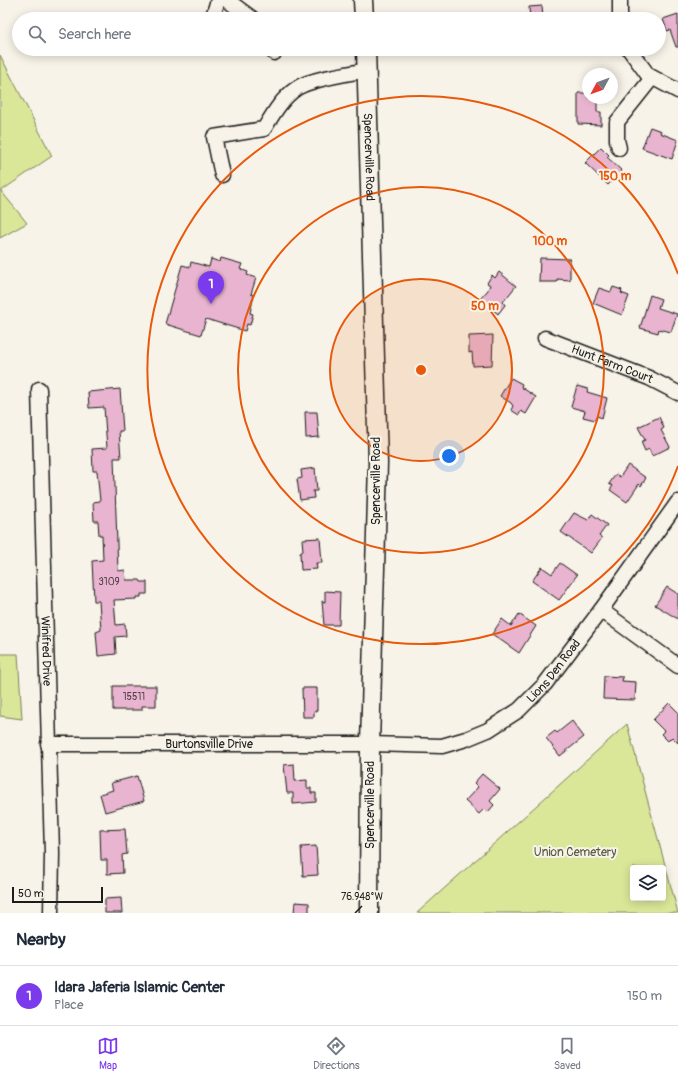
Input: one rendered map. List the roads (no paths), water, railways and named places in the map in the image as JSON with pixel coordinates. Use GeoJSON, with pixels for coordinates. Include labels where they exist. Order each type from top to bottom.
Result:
{"type":"FeatureCollection","features":[{"type":"Feature","properties":{"kind":"main road"},"geometry":{"type":"LineString","coordinates":[[363,0],[364,12]]}},
{"type":"Feature","properties":{"kind":"main road","name":"Spencerville Road"},"geometry":{"type":"LineString","coordinates":[[366,56],[378,463],[370,744],[369,913]]}},
{"type":"Feature","properties":{"kind":"street"},"geometry":{"type":"LineString","coordinates":[[214,12],[218,0]]}},
{"type":"Feature","properties":{"kind":"street"},"geometry":{"type":"LineString","coordinates":[[227,0],[243,12]]}},
{"type":"Feature","properties":{"kind":"street"},"geometry":{"type":"LineString","coordinates":[[620,0],[620,12]]}},
{"type":"Feature","properties":{"kind":"street"},"geometry":{"type":"LineString","coordinates":[[634,56],[648,75],[678,91]]}},
{"type":"Feature","properties":{"kind":"street"},"geometry":{"type":"LineString","coordinates":[[222,175],[214,137],[264,130],[277,108],[298,88],[338,75],[367,70]]}},
{"type":"Feature","properties":{"kind":"street"},"geometry":{"type":"LineString","coordinates":[[619,148],[617,140],[617,122],[652,78]]}},
{"type":"Feature","properties":{"kind":"street","name":"Hunt Farm Court"},"geometry":{"type":"LineString","coordinates":[[545,338],[649,378],[678,393]]}},
{"type":"Feature","properties":{"kind":"street","name":"Winifred Drive"},"geometry":{"type":"LineString","coordinates":[[39,389],[52,853],[51,913]]}},
{"type":"Feature","properties":{"kind":"street","name":"Lions Den Road"},"geometry":{"type":"LineString","coordinates":[[370,744],[442,746],[466,739],[488,730],[519,710],[545,684],[601,610],[678,502]]}},
{"type":"Feature","properties":{"kind":"street"},"geometry":{"type":"LineString","coordinates":[[601,610],[678,666]]}},
{"type":"Feature","properties":{"kind":"street","name":"Burtonsville Drive"},"geometry":{"type":"LineString","coordinates":[[48,744],[370,744]]}},
{"type":"Feature","properties":{"kind":"place","name":"Idara Jaferia Islamic Center"},"geometry":{"type":"Point","coordinates":[211,304]}},
{"type":"Feature","properties":{"kind":"park label","name":"Union Cemetery"},"geometry":{"type":"Point","coordinates":[575,852]}}]}
